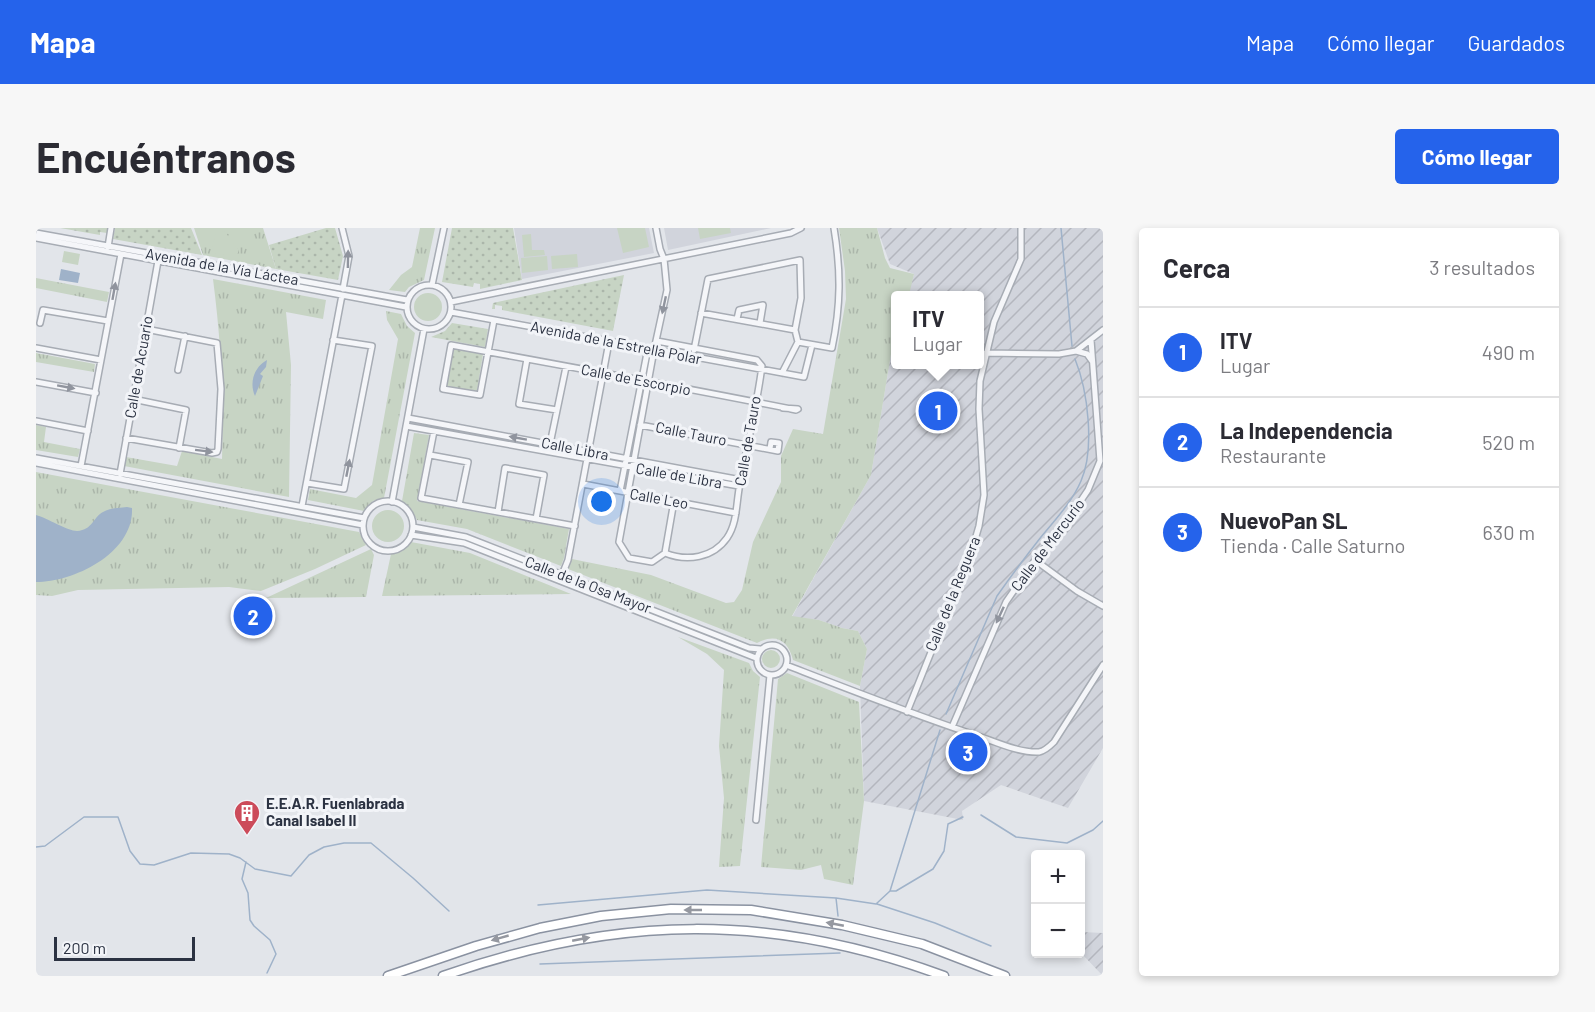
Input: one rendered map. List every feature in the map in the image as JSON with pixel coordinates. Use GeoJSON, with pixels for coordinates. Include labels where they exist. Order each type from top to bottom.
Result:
{"type":"FeatureCollection","features":[{"type":"Feature","properties":{"kind":"highway"},"geometry":{"type":"LineString","coordinates":[[388,976],[476,946],[540,928],[601,916],[652,911],[751,910],[842,925],[922,944],[1005,976]]}},
{"type":"Feature","properties":{"kind":"highway"},"geometry":{"type":"LineString","coordinates":[[443,976],[539,947],[606,934],[661,929],[713,928],[761,931],[809,938],[873,952],[944,976]]}},
{"type":"Feature","properties":{"kind":"highway"},"geometry":{"type":"LineString","coordinates":[[892,938],[991,976]]}},
{"type":"Feature","properties":{"kind":"highway"},"geometry":{"type":"LineString","coordinates":[[873,952],[933,976]]}},
{"type":"Feature","properties":{"kind":"street"},"geometry":{"type":"LineString","coordinates":[[107,249],[111,228]]}},
{"type":"Feature","properties":{"kind":"street"},"geometry":{"type":"LineString","coordinates":[[302,506],[349,256],[342,228]]}},
{"type":"Feature","properties":{"kind":"street"},"geometry":{"type":"LineString","coordinates":[[432,285],[444,228]]}},
{"type":"Feature","properties":{"kind":"street"},"geometry":{"type":"LineString","coordinates":[[656,228],[664,259],[668,290],[657,341],[651,349],[630,459],[619,542],[629,558],[652,562],[665,553],[674,501]]}},
{"type":"Feature","properties":{"kind":"street"},"geometry":{"type":"LineString","coordinates":[[451,302],[791,233],[801,228]]}},
{"type":"Feature","properties":{"kind":"street"},"geometry":{"type":"LineString","coordinates":[[798,342],[832,348],[839,315],[841,286],[834,228]]}},
{"type":"Feature","properties":{"kind":"street","name":"Calle de la Reguera"},"geometry":{"type":"LineString","coordinates":[[984,362],[994,322],[1021,259],[1021,228]]}},
{"type":"Feature","properties":{"kind":"street","name":"Avenida de la Vía Láctea"},"geometry":{"type":"LineString","coordinates":[[36,233],[158,261],[407,303]]}},
{"type":"Feature","properties":{"kind":"street","name":"Avenida de la Vía Láctea"},"geometry":{"type":"LineString","coordinates":[[36,238],[343,292]]}},
{"type":"Feature","properties":{"kind":"street"},"geometry":{"type":"LineString","coordinates":[[81,466],[121,254]]}},
{"type":"Feature","properties":{"kind":"street"},"geometry":{"type":"LineString","coordinates":[[692,357],[708,279],[800,260],[801,298],[795,330],[798,342],[782,373]]}},
{"type":"Feature","properties":{"kind":"street","name":"Calle de Acuario"},"geometry":{"type":"LineString","coordinates":[[120,474],[158,261]]}},
{"type":"Feature","properties":{"kind":"street"},"geometry":{"type":"LineString","coordinates":[[432,285],[444,291],[451,302],[451,312],[444,324],[431,330],[424,329],[411,321],[407,303],[417,288],[432,285]]}},
{"type":"Feature","properties":{"kind":"street"},"geometry":{"type":"LineString","coordinates":[[737,320],[739,310],[763,305],[760,323]]}},
{"type":"Feature","properties":{"kind":"street"},"geometry":{"type":"LineString","coordinates":[[40,323],[43,310],[108,321]]}},
{"type":"Feature","properties":{"kind":"street","name":"Avenida de la Estrella Polar"},"geometry":{"type":"LineString","coordinates":[[451,312],[804,377],[812,345]]}},
{"type":"Feature","properties":{"kind":"street"},"geometry":{"type":"LineString","coordinates":[[701,313],[795,330]]}},
{"type":"Feature","properties":{"kind":"street","name":"Calle de Escorpio"},"geometry":{"type":"LineString","coordinates":[[494,320],[488,352],[480,395],[443,389],[451,345],[488,352],[527,359],[566,367],[756,402],[783,408]]}},
{"type":"Feature","properties":{"kind":"street"},"geometry":{"type":"LineString","coordinates":[[126,438],[212,453],[219,449],[221,389],[218,346],[215,341],[146,329]]}},
{"type":"Feature","properties":{"kind":"street"},"geometry":{"type":"LineString","coordinates":[[392,502],[424,329]]}},
{"type":"Feature","properties":{"kind":"street"},"geometry":{"type":"LineString","coordinates":[[1076,351],[1103,330]]}},
{"type":"Feature","properties":{"kind":"street"},"geometry":{"type":"LineString","coordinates":[[178,369],[185,336]]}},
{"type":"Feature","properties":{"kind":"street"},"geometry":{"type":"LineString","coordinates":[[306,483],[344,489],[372,346],[333,340]]}},
{"type":"Feature","properties":{"kind":"street"},"geometry":{"type":"LineString","coordinates":[[1091,340],[1101,445]]}},
{"type":"Feature","properties":{"kind":"street"},"geometry":{"type":"LineString","coordinates":[[657,341],[759,361],[762,370]]}},
{"type":"Feature","properties":{"kind":"street"},"geometry":{"type":"LineString","coordinates":[[562,575],[568,560],[609,342]]}},
{"type":"Feature","properties":{"kind":"street"},"geometry":{"type":"LineString","coordinates":[[36,348],[101,360]]}},
{"type":"Feature","properties":{"kind":"street"},"geometry":{"type":"LineString","coordinates":[[986,353],[1059,354],[1076,351],[1087,354],[1093,362]]}},
{"type":"Feature","properties":{"kind":"street"},"geometry":{"type":"LineString","coordinates":[[527,359],[519,404],[557,410]]}},
{"type":"Feature","properties":{"kind":"street"},"geometry":{"type":"LineString","coordinates":[[550,444],[566,367]]}},
{"type":"Feature","properties":{"kind":"street","name":"Calle de la Reguera"},"geometry":{"type":"LineString","coordinates":[[907,712],[972,550],[979,526],[984,495],[979,397],[983,369]]}},
{"type":"Feature","properties":{"kind":"street","name":"Calle de Tauro"},"geometry":{"type":"LineString","coordinates":[[736,513],[739,486],[762,370]]}},
{"type":"Feature","properties":{"kind":"street"},"geometry":{"type":"LineString","coordinates":[[630,459],[640,424],[645,381]]}},
{"type":"Feature","properties":{"kind":"street"},"geometry":{"type":"LineString","coordinates":[[36,382],[96,393]]}},
{"type":"Feature","properties":{"kind":"street"},"geometry":{"type":"LineString","coordinates":[[133,399],[186,410],[179,448]]}},
{"type":"Feature","properties":{"kind":"street","name":"Calle Libra"},"geometry":{"type":"LineString","coordinates":[[408,418],[741,480]]}},
{"type":"Feature","properties":{"kind":"street"},"geometry":{"type":"LineString","coordinates":[[36,421],[88,431]]}},
{"type":"Feature","properties":{"kind":"street","name":"Calle Tauro"},"geometry":{"type":"LineString","coordinates":[[640,424],[778,451]]}},
{"type":"Feature","properties":{"kind":"street","name":"Calle de Libra"},"geometry":{"type":"LineString","coordinates":[[406,426],[739,486]]}},
{"type":"Feature","properties":{"kind":"street"},"geometry":{"type":"LineString","coordinates":[[434,431],[421,498],[574,526]]}},
{"type":"Feature","properties":{"kind":"street","name":"Calle de Mercurio"},"geometry":{"type":"LineString","coordinates":[[952,727],[1006,602],[1088,490],[1100,461],[1101,445]]}},
{"type":"Feature","properties":{"kind":"street"},"geometry":{"type":"LineString","coordinates":[[429,455],[468,462],[459,505]]}},
{"type":"Feature","properties":{"kind":"street"},"geometry":{"type":"LineString","coordinates":[[36,458],[364,518]]}},
{"type":"Feature","properties":{"kind":"street"},"geometry":{"type":"LineString","coordinates":[[36,463],[363,525]]}},
{"type":"Feature","properties":{"kind":"street"},"geometry":{"type":"LineString","coordinates":[[620,491],[629,466]]}},
{"type":"Feature","properties":{"kind":"street"},"geometry":{"type":"LineString","coordinates":[[498,512],[505,468],[544,475],[536,519]]}},
{"type":"Feature","properties":{"kind":"street","name":"Calle Leo"},"geometry":{"type":"LineString","coordinates":[[583,484],[736,513]]}},
{"type":"Feature","properties":{"kind":"street"},"geometry":{"type":"LineString","coordinates":[[392,502],[407,510],[413,527],[406,544],[398,549],[384,551],[372,545],[366,537],[364,518],[367,512],[378,503],[392,502]]}},
{"type":"Feature","properties":{"kind":"street"},"geometry":{"type":"LineString","coordinates":[[665,553],[679,557],[698,558],[714,551],[726,539],[736,513]]}},
{"type":"Feature","properties":{"kind":"street","name":"Calle de la Osa Mayor"},"geometry":{"type":"LineString","coordinates":[[413,527],[466,537],[749,648],[760,649]]}},
{"type":"Feature","properties":{"kind":"street","name":"Calle de la Osa Mayor"},"geometry":{"type":"LineString","coordinates":[[411,535],[464,543],[756,658]]}},
{"type":"Feature","properties":{"kind":"street"},"geometry":{"type":"LineString","coordinates":[[1035,560],[1077,591],[1103,606]]}},
{"type":"Feature","properties":{"kind":"street"},"geometry":{"type":"LineString","coordinates":[[768,645],[778,646],[786,655],[786,665],[780,672],[770,675],[762,671],[756,658],[760,649],[768,645]]}},
{"type":"Feature","properties":{"kind":"street"},"geometry":{"type":"LineString","coordinates":[[786,665],[907,712],[999,743],[1039,752],[1047,749],[1054,742],[1103,665]]}},
{"type":"Feature","properties":{"kind":"street"},"geometry":{"type":"LineString","coordinates":[[756,820],[770,675]]}},
{"type":"Feature","properties":{"kind":"shaded area"},"geometry":{"type":"Polygon","coordinates":[[[514,228],[649,228],[654,253],[522,279],[514,228]]]}},
{"type":"Feature","properties":{"kind":"shaded area"},"geometry":{"type":"Polygon","coordinates":[[[664,228],[771,228],[668,250],[664,228]]]}},
{"type":"Feature","properties":{"kind":"shaded area"},"geometry":{"type":"Polygon","coordinates":[[[877,228],[1103,228],[1103,748],[1068,808],[1001,785],[962,811],[963,820],[864,801],[860,686],[867,649],[858,631],[819,620],[792,617],[871,475],[891,354],[891,369],[984,369],[984,291],[909,291],[914,274],[890,264],[877,228]]]}},
{"type":"Feature","properties":{"kind":"shaded area"},"geometry":{"type":"Polygon","coordinates":[[[1085,932],[1103,933],[1103,976],[1085,957],[1085,932]]]}},
{"type":"Feature","properties":{"kind":"green space"},"geometry":{"type":"Polygon","coordinates":[[[60,228],[108,228],[107,233],[100,232],[100,235],[60,228]]]}},
{"type":"Feature","properties":{"kind":"green space"},"geometry":{"type":"Polygon","coordinates":[[[115,228],[191,228],[202,255],[113,239],[115,228]]]}},
{"type":"Feature","properties":{"kind":"green space"},"geometry":{"type":"Polygon","coordinates":[[[194,228],[263,228],[276,269],[203,255],[194,228]]]}},
{"type":"Feature","properties":{"kind":"green space"},"geometry":{"type":"Polygon","coordinates":[[[326,228],[335,228],[343,256],[338,280],[276,269],[269,245],[326,228]]]}},
{"type":"Feature","properties":{"kind":"green space"},"geometry":{"type":"Polygon","coordinates":[[[420,228],[435,228],[424,280],[409,287],[405,292],[389,290],[401,275],[412,267],[420,228]]]}},
{"type":"Feature","properties":{"kind":"green space"},"geometry":{"type":"Polygon","coordinates":[[[452,228],[513,228],[522,280],[480,289],[480,284],[474,283],[473,287],[442,282],[452,228]]]}},
{"type":"Feature","properties":{"kind":"green space"},"geometry":{"type":"Polygon","coordinates":[[[617,228],[645,228],[649,247],[623,253],[617,228]]]}},
{"type":"Feature","properties":{"kind":"green space"},"geometry":{"type":"Polygon","coordinates":[[[698,228],[730,228],[731,233],[700,239],[698,228]]]}},
{"type":"Feature","properties":{"kind":"green space"},"geometry":{"type":"Polygon","coordinates":[[[839,228],[877,228],[890,268],[914,274],[910,291],[891,291],[891,354],[871,475],[792,616],[819,620],[858,631],[867,649],[860,686],[793,660],[788,648],[780,640],[770,639],[757,643],[568,569],[572,559],[651,575],[726,603],[734,602],[742,590],[753,542],[781,482],[781,456],[793,429],[823,434],[846,299],[839,228]]]}},
{"type":"Feature","properties":{"kind":"green space"},"geometry":{"type":"Polygon","coordinates":[[[222,231],[238,249],[238,253],[226,255],[213,253],[216,234],[222,231]]]}},
{"type":"Feature","properties":{"kind":"green space"},"geometry":{"type":"Polygon","coordinates":[[[531,234],[532,250],[544,250],[545,255],[524,257],[522,235],[531,234]]]}},
{"type":"Feature","properties":{"kind":"green space"},"geometry":{"type":"Polygon","coordinates":[[[64,251],[80,254],[78,265],[62,262],[64,251]]]}},
{"type":"Feature","properties":{"kind":"green space"},"geometry":{"type":"Polygon","coordinates":[[[577,254],[578,267],[552,269],[551,256],[577,254]]]}},
{"type":"Feature","properties":{"kind":"green space"},"geometry":{"type":"Polygon","coordinates":[[[547,256],[548,270],[522,273],[521,258],[547,256]]]}},
{"type":"Feature","properties":{"kind":"green space"},"geometry":{"type":"Polygon","coordinates":[[[624,275],[613,331],[502,310],[502,306],[495,305],[495,309],[492,309],[493,303],[624,275]]]}},
{"type":"Feature","properties":{"kind":"green space"},"geometry":{"type":"Polygon","coordinates":[[[36,278],[109,292],[107,302],[36,288],[36,278]]]}},
{"type":"Feature","properties":{"kind":"green space"},"geometry":{"type":"Polygon","coordinates":[[[213,279],[326,300],[323,319],[286,312],[291,365],[289,497],[124,466],[126,457],[177,466],[182,451],[222,459],[221,369],[213,279]]]}},
{"type":"Feature","properties":{"kind":"green space"},"geometry":{"type":"Polygon","coordinates":[[[428,293],[438,297],[442,307],[438,317],[428,321],[418,317],[414,307],[418,297],[428,293]]]}},
{"type":"Feature","properties":{"kind":"green space"},"geometry":{"type":"Polygon","coordinates":[[[386,311],[401,314],[407,326],[415,333],[384,498],[373,501],[364,511],[308,500],[310,489],[356,498],[372,485],[398,339],[387,320],[386,311]]]}},
{"type":"Feature","properties":{"kind":"green space"},"geometry":{"type":"Polygon","coordinates":[[[452,323],[488,329],[485,347],[431,337],[445,331],[452,323]]]}},
{"type":"Feature","properties":{"kind":"green space"},"geometry":{"type":"Polygon","coordinates":[[[453,349],[483,354],[477,391],[447,386],[453,349]]]}},
{"type":"Feature","properties":{"kind":"green space"},"geometry":{"type":"Polygon","coordinates":[[[36,353],[95,364],[94,372],[36,362],[36,353]]]}},
{"type":"Feature","properties":{"kind":"green space"},"geometry":{"type":"Polygon","coordinates":[[[36,425],[46,427],[44,442],[80,449],[78,457],[36,450],[36,425]]]}},
{"type":"Feature","properties":{"kind":"green space"},"geometry":{"type":"Polygon","coordinates":[[[414,433],[429,435],[417,501],[569,529],[561,566],[467,529],[417,520],[410,508],[402,501],[414,433]]]}},
{"type":"Feature","properties":{"kind":"green space"},"geometry":{"type":"Polygon","coordinates":[[[36,472],[359,532],[366,545],[261,591],[229,587],[78,590],[52,596],[36,595],[36,472]]]}},
{"type":"Feature","properties":{"kind":"green space"},"geometry":{"type":"Polygon","coordinates":[[[388,510],[399,515],[404,526],[399,537],[388,542],[377,537],[372,526],[377,515],[388,510]]]}},
{"type":"Feature","properties":{"kind":"green space"},"geometry":{"type":"Polygon","coordinates":[[[411,542],[470,553],[571,594],[382,596],[391,554],[402,551],[411,542]]]}},
{"type":"Feature","properties":{"kind":"green space"},"geometry":{"type":"Polygon","coordinates":[[[371,549],[374,555],[366,597],[266,598],[371,549]]]}},
{"type":"Feature","properties":{"kind":"green space"},"geometry":{"type":"Polygon","coordinates":[[[678,637],[749,663],[760,677],[740,866],[719,867],[724,798],[719,746],[724,670],[707,654],[678,637]]]}},
{"type":"Feature","properties":{"kind":"green space"},"geometry":{"type":"Polygon","coordinates":[[[767,650],[775,650],[780,655],[778,666],[767,668],[762,663],[762,655],[767,650]]]}},
{"type":"Feature","properties":{"kind":"green space"},"geometry":{"type":"Polygon","coordinates":[[[787,673],[859,702],[864,801],[853,885],[824,879],[821,865],[801,870],[761,867],[778,679],[787,673]]]}},
{"type":"Feature","properties":{"kind":"water"},"geometry":{"type":"Polygon","coordinates":[[[61,269],[80,273],[78,283],[59,280],[61,269]]]}},
{"type":"Feature","properties":{"kind":"water"},"geometry":{"type":"Polygon","coordinates":[[[267,360],[266,367],[260,374],[263,376],[255,396],[254,376],[267,360]]]}},
{"type":"Feature","properties":{"kind":"water"},"geometry":{"type":"Polygon","coordinates":[[[132,508],[130,524],[123,539],[113,551],[99,562],[67,577],[36,582],[36,515],[77,531],[90,526],[105,511],[132,508]]]}},
{"type":"Feature","properties":{"kind":"waterway"},"geometry":{"type":"LineString","coordinates":[[1061,228],[1072,346]]}},
{"type":"Feature","properties":{"kind":"waterway"},"geometry":{"type":"LineString","coordinates":[[946,714],[997,596],[1068,503],[1081,481],[1088,453],[1089,437],[1086,403],[1075,359]]}},
{"type":"Feature","properties":{"kind":"waterway"},"geometry":{"type":"LineString","coordinates":[[838,916],[836,898],[876,904],[890,891],[940,730]]}},
{"type":"Feature","properties":{"kind":"waterway"},"geometry":{"type":"LineString","coordinates":[[981,815],[1016,837],[1067,843],[1093,830],[1103,821]]}},
{"type":"Feature","properties":{"kind":"waterway"},"geometry":{"type":"LineString","coordinates":[[36,847],[45,846],[84,817],[118,817],[130,851],[140,864],[154,865],[191,853],[229,854],[240,858],[255,869],[291,876],[309,855],[324,847],[344,843],[371,843],[449,911]]}},
{"type":"Feature","properties":{"kind":"waterway"},"geometry":{"type":"LineString","coordinates":[[891,891],[896,891],[933,869],[944,851],[948,824],[963,817]]}},
{"type":"Feature","properties":{"kind":"waterway"},"geometry":{"type":"LineString","coordinates":[[246,862],[242,879],[248,893],[250,920],[270,940],[276,954],[267,973]]}},
{"type":"Feature","properties":{"kind":"waterway"},"geometry":{"type":"LineString","coordinates":[[538,905],[707,890],[836,898]]}},
{"type":"Feature","properties":{"kind":"waterway"},"geometry":{"type":"LineString","coordinates":[[877,904],[935,923],[991,946]]}},
{"type":"Feature","properties":{"kind":"waterway"},"geometry":{"type":"LineString","coordinates":[[540,964],[840,953]]}},
{"type":"Feature","properties":{"kind":"place","name":"ITV"},"geometry":{"type":"Point","coordinates":[938,411]}},
{"type":"Feature","properties":{"kind":"place","name":"La Independencia"},"geometry":{"type":"Point","coordinates":[253,616]}},
{"type":"Feature","properties":{"kind":"place","name":"NuevoPan SL"},"geometry":{"type":"Point","coordinates":[968,752]}},
{"type":"Feature","properties":{"kind":"place","name":"E.E.A.R. Fuenlabrada Canal Isabel II"},"geometry":{"type":"Point","coordinates":[247,836]}}]}
